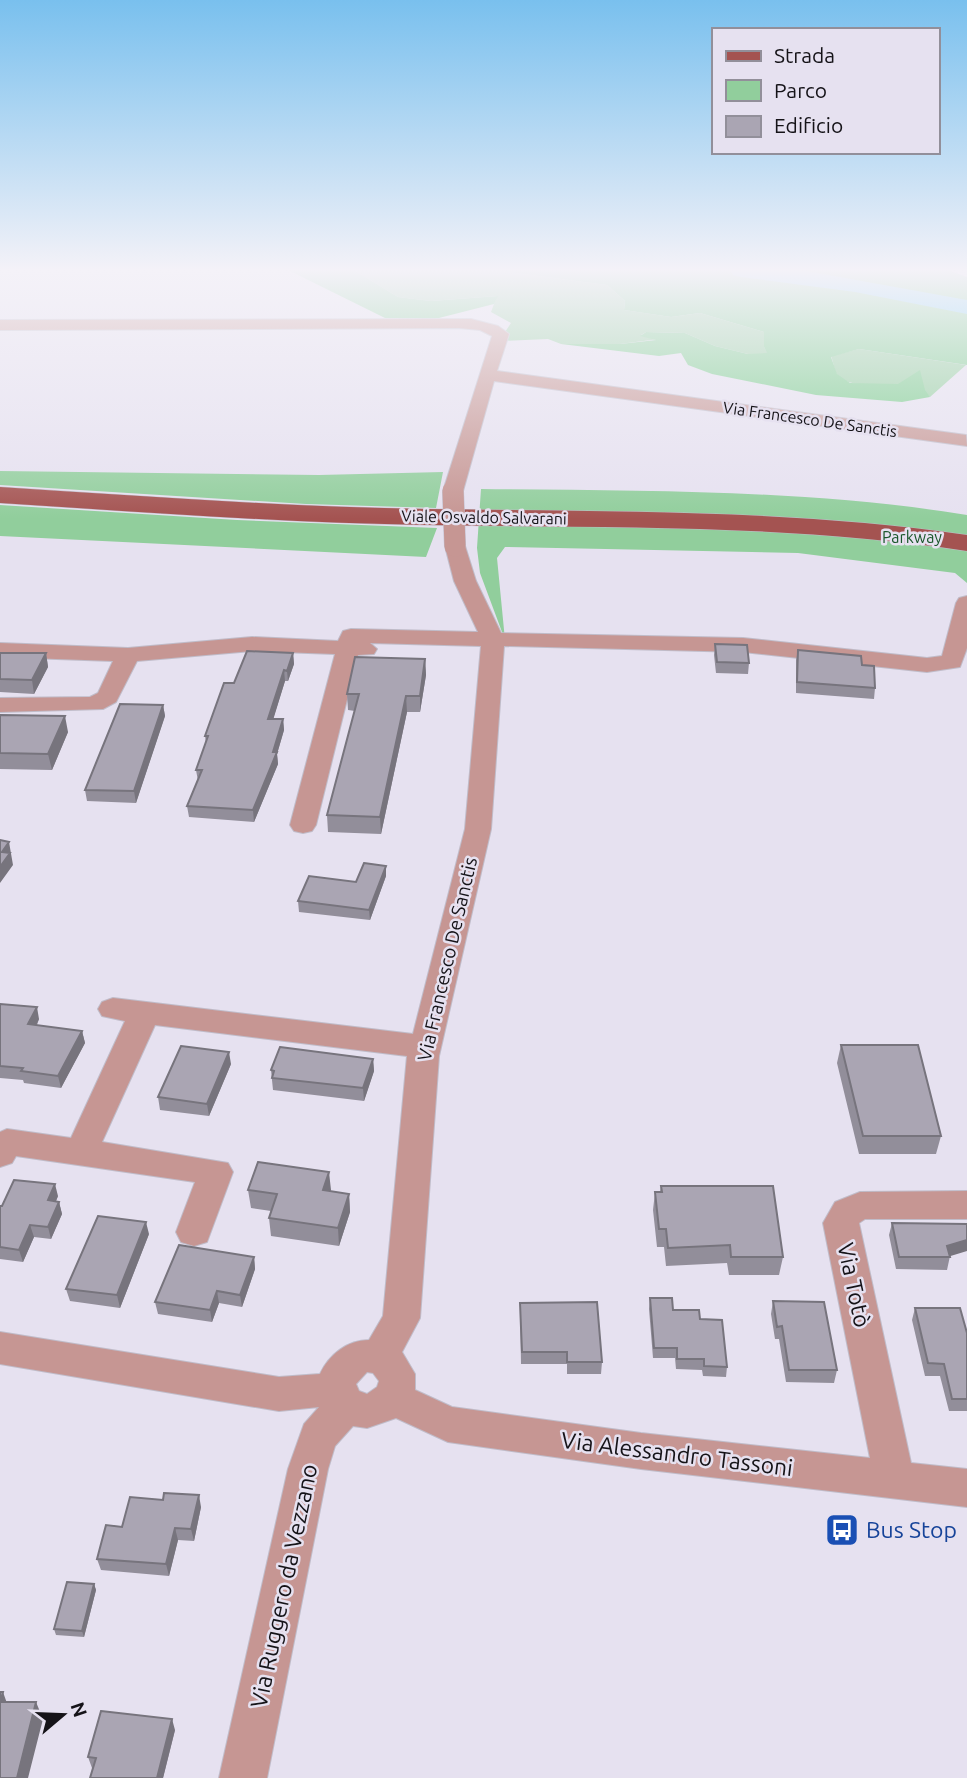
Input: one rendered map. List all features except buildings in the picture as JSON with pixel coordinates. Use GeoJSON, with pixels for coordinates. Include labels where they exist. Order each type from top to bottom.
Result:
{"type":"FeatureCollection","features":[{"type":"Feature","properties":{"kind":"main road","name":"Viale Osvaldo Salvarani"},"geometry":{"type":"LineString","coordinates":[[0,495],[341,515],[767,522],[868,530],[967,543]]}},
{"type":"Feature","properties":{"kind":"street","name":"Via Francesco De Sanctis"},"geometry":{"type":"LineString","coordinates":[[379,1358],[401,1318],[426,1047],[478,829],[492,647],[465,581],[455,546],[453,491],[495,353]]}},
{"type":"Feature","properties":{"kind":"street","name":"Via Francesco De Sanctis"},"geometry":{"type":"LineString","coordinates":[[488,375],[966,441]]}},
{"type":"Feature","properties":{"kind":"street"},"geometry":{"type":"LineString","coordinates":[[303,825],[351,636],[492,647],[743,645],[927,664],[952,662],[967,603]]}},
{"type":"Feature","properties":{"kind":"street"},"geometry":{"type":"LineString","coordinates":[[0,650],[128,655],[252,644],[348,649]]}},
{"type":"Feature","properties":{"kind":"street"},"geometry":{"type":"LineString","coordinates":[[0,705],[82,705],[103,701],[128,655]]}},
{"type":"Feature","properties":{"kind":"street"},"geometry":{"type":"LineString","coordinates":[[81,1152],[128,1012],[426,1047]]}},
{"type":"Feature","properties":{"kind":"street"},"geometry":{"type":"LineString","coordinates":[[0,1154],[7,1142],[216,1172],[194,1232]]}},
{"type":"Feature","properties":{"kind":"street","name":"Via Totò"},"geometry":{"type":"LineString","coordinates":[[894,1479],[841,1223],[844,1213],[865,1205],[967,1205]]}},
{"type":"Feature","properties":{"kind":"street"},"geometry":{"type":"LineString","coordinates":[[0,1348],[279,1394],[341,1397]]}},
{"type":"Feature","properties":{"kind":"street"},"geometry":{"type":"LineString","coordinates":[[363,1356],[379,1358],[391,1365],[396,1373],[397,1390],[393,1398],[376,1409],[355,1409],[341,1397],[335,1380],[345,1364],[363,1356]]}},
{"type":"Feature","properties":{"kind":"street","name":"Via Ruggero da Vezzano"},"geometry":{"type":"LineString","coordinates":[[243,1778],[309,1469],[318,1437],[341,1397]]}},
{"type":"Feature","properties":{"kind":"street","name":"Via Alessandro Tassoni"},"geometry":{"type":"LineString","coordinates":[[393,1398],[448,1424],[641,1451],[967,1488]]}},
{"type":"Feature","properties":{"kind":"green space"},"geometry":{"type":"Polygon","coordinates":[[[634,353],[845,353],[831,357],[837,374],[850,383],[898,384],[920,370],[925,390],[930,397],[902,402],[816,395],[712,374],[688,365],[681,353],[659,356],[634,353]]]}},
{"type":"Feature","properties":{"kind":"green space"},"geometry":{"type":"Polygon","coordinates":[[[843,353],[886,353],[966,365],[930,397],[909,386],[867,385],[843,380],[836,373],[831,356],[843,353]]]}},
{"type":"Feature","properties":{"kind":"green space"},"geometry":{"type":"Polygon","coordinates":[[[886,353],[967,353],[967,365],[886,353]]]}},
{"type":"Feature","properties":{"kind":"green space"},"geometry":{"type":"Polygon","coordinates":[[[0,471],[319,475],[443,472],[436,508],[306,504],[0,485],[0,471]]]}},
{"type":"Feature","properties":{"kind":"green space","name":"Parkway"},"geometry":{"type":"Polygon","coordinates":[[[481,489],[664,491],[785,496],[907,506],[967,515],[967,583],[955,573],[798,553],[505,547],[497,558],[505,640],[480,573],[477,548],[481,489]]]}},
{"type":"Feature","properties":{"kind":"green space"},"geometry":{"type":"Polygon","coordinates":[[[0,505],[237,520],[437,528],[426,557],[0,536],[0,505]]]}},
{"type":"Feature","properties":{"kind":"place","name":"Bus Stop"},"geometry":{"type":"Point","coordinates":[842,1530]}}]}
